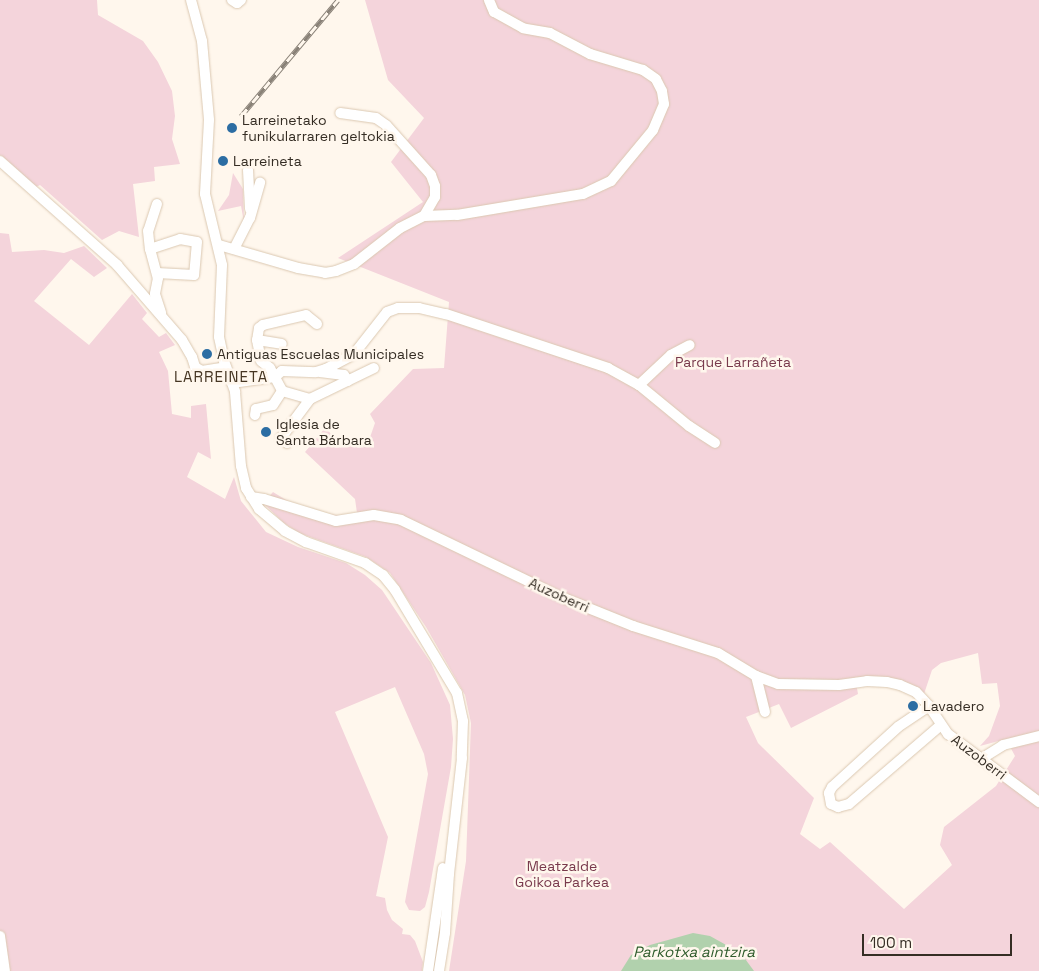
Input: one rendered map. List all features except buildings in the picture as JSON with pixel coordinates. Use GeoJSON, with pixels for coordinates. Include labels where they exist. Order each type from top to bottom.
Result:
{"type":"FeatureCollection","features":[{"type":"Feature","properties":{"kind":"street"},"geometry":{"type":"LineString","coordinates":[[191,0],[202,41],[209,120],[206,194],[222,265],[218,327],[226,367],[237,402],[241,466],[251,497],[266,517],[285,531],[306,542],[365,564],[383,575],[396,590],[457,693],[463,721],[463,736],[445,933],[439,971]]}},
{"type":"Feature","properties":{"kind":"street"},"geometry":{"type":"LineString","coordinates":[[232,0],[237,3],[241,0]]}},
{"type":"Feature","properties":{"kind":"street"},"geometry":{"type":"LineString","coordinates":[[424,216],[457,216],[583,194],[611,180],[654,130],[664,104],[662,91],[656,79],[643,70],[590,54],[550,33],[523,28],[494,12],[489,0]]}},
{"type":"Feature","properties":{"kind":"street"},"geometry":{"type":"LineString","coordinates":[[219,245],[306,270],[325,273],[354,264],[400,228],[424,216],[431,207],[435,197],[435,186],[431,175],[376,118],[340,113]]}},
{"type":"Feature","properties":{"kind":"street"},"geometry":{"type":"LineString","coordinates":[[0,161],[117,265],[182,340],[196,368],[202,371],[226,367]]}},
{"type":"Feature","properties":{"kind":"street"},"geometry":{"type":"LineString","coordinates":[[248,170],[250,218]]}},
{"type":"Feature","properties":{"kind":"street"},"geometry":{"type":"LineString","coordinates":[[234,249],[250,218],[259,192],[260,182]]}},
{"type":"Feature","properties":{"kind":"street"},"geometry":{"type":"LineString","coordinates":[[157,204],[150,222],[150,249],[158,273],[155,294],[162,311],[160,316]]}},
{"type":"Feature","properties":{"kind":"street"},"geometry":{"type":"LineString","coordinates":[[150,249],[180,239],[197,242],[194,275],[158,273]]}},
{"type":"Feature","properties":{"kind":"street"},"geometry":{"type":"LineString","coordinates":[[316,372],[354,354],[387,312],[410,307],[446,314],[591,361],[639,385],[689,426],[715,442]]}},
{"type":"Feature","properties":{"kind":"street"},"geometry":{"type":"LineString","coordinates":[[310,399],[282,391],[261,361],[257,332],[263,325],[294,314],[306,315],[318,324]]}},
{"type":"Feature","properties":{"kind":"street"},"geometry":{"type":"LineString","coordinates":[[257,340],[282,344]]}},
{"type":"Feature","properties":{"kind":"street"},"geometry":{"type":"LineString","coordinates":[[639,385],[671,355],[690,345]]}},
{"type":"Feature","properties":{"kind":"street"},"geometry":{"type":"LineString","coordinates":[[287,443],[281,438],[310,399],[374,368]]}},
{"type":"Feature","properties":{"kind":"street"},"geometry":{"type":"LineString","coordinates":[[232,382],[274,377],[282,371],[344,375],[348,381]]}},
{"type":"Feature","properties":{"kind":"street"},"geometry":{"type":"LineString","coordinates":[[255,415],[256,409],[273,405],[282,391]]}},
{"type":"Feature","properties":{"kind":"street","name":"Auzoberri"},"geometry":{"type":"LineString","coordinates":[[251,497],[264,499],[336,521],[368,516],[401,520],[561,597],[634,626],[718,653],[756,676],[778,684],[800,686],[887,682],[916,692],[929,706],[948,734],[1039,802]]}},
{"type":"Feature","properties":{"kind":"street"},"geometry":{"type":"LineString","coordinates":[[756,676],[765,712]]}},
{"type":"Feature","properties":{"kind":"street"},"geometry":{"type":"LineString","coordinates":[[929,706],[898,727],[832,787],[829,793],[831,804],[838,807],[849,804],[941,725]]}},
{"type":"Feature","properties":{"kind":"street"},"geometry":{"type":"LineString","coordinates":[[981,758],[1003,745],[1039,736]]}},
{"type":"Feature","properties":{"kind":"street"},"geometry":{"type":"LineString","coordinates":[[428,971],[443,872],[459,789]]}},
{"type":"Feature","properties":{"kind":"street"},"geometry":{"type":"LineString","coordinates":[[0,936],[5,971]]}},
{"type":"Feature","properties":{"kind":"green space"},"geometry":{"type":"Polygon","coordinates":[[[0,0],[97,0],[98,15],[143,41],[158,62],[172,91],[175,116],[172,139],[180,164],[154,167],[155,181],[133,184],[139,237],[119,231],[102,240],[40,185],[36,187],[0,155],[0,0]]]}},
{"type":"Feature","properties":{"kind":"green space"},"geometry":{"type":"Polygon","coordinates":[[[365,0],[1039,0],[1039,971],[449,971],[466,861],[471,723],[465,695],[426,627],[390,573],[366,557],[299,533],[284,523],[263,503],[273,492],[291,503],[327,514],[342,516],[357,513],[355,499],[305,452],[325,428],[342,444],[368,443],[375,423],[370,414],[413,369],[444,368],[449,302],[338,258],[423,202],[391,162],[424,118],[388,80],[365,0]],[[978,653],[941,663],[932,670],[924,694],[914,686],[896,679],[855,677],[858,694],[791,728],[779,704],[746,717],[758,743],[814,798],[800,834],[820,849],[830,842],[904,909],[952,865],[940,845],[944,827],[996,786],[1015,756],[1006,739],[980,746],[989,736],[1000,706],[997,683],[982,684],[978,653]]]}},
{"type":"Feature","properties":{"kind":"green space"},"geometry":{"type":"Polygon","coordinates":[[[233,173],[243,189],[244,222],[241,206],[218,211],[229,195],[233,173]]]}},
{"type":"Feature","properties":{"kind":"green space"},"geometry":{"type":"Polygon","coordinates":[[[0,233],[9,234],[12,252],[44,250],[64,253],[84,246],[107,268],[94,277],[71,259],[34,301],[89,345],[132,294],[147,313],[142,319],[159,337],[166,333],[175,345],[159,352],[168,371],[172,414],[191,418],[191,406],[206,404],[211,459],[198,452],[187,477],[225,499],[234,477],[241,501],[266,532],[298,547],[346,563],[365,575],[382,590],[431,663],[450,705],[453,739],[451,767],[429,892],[425,907],[420,911],[409,910],[405,902],[428,774],[424,754],[395,687],[335,712],[388,837],[376,896],[385,898],[387,910],[392,920],[403,929],[402,934],[410,935],[415,941],[423,962],[422,971],[0,971],[0,233]]]}},
{"type":"Feature","properties":{"kind":"water","name":"Parkotxa aintzira"},"geometry":{"type":"Polygon","coordinates":[[[693,933],[710,936],[728,946],[743,956],[754,971],[621,971],[631,955],[650,945],[693,933]]]}},
{"type":"Feature","properties":{"kind":"railway"},"geometry":{"type":"LineString","coordinates":[[241,116],[338,0]]}},
{"type":"Feature","properties":{"kind":"place","name":"Larreinetako funikularraren geltokia"},"geometry":{"type":"Point","coordinates":[232,128]}},
{"type":"Feature","properties":{"kind":"place","name":"Larreineta"},"geometry":{"type":"Point","coordinates":[223,161]}},
{"type":"Feature","properties":{"kind":"place","name":"Antiguas Escuelas Municipales"},"geometry":{"type":"Point","coordinates":[207,354]}},
{"type":"Feature","properties":{"kind":"place","name":"Iglesia de Santa Bárbara"},"geometry":{"type":"Point","coordinates":[266,432]}},
{"type":"Feature","properties":{"kind":"place","name":"Lavadero"},"geometry":{"type":"Point","coordinates":[913,706]}},
{"type":"Feature","properties":{"kind":"district","name":"LARREINETA"},"geometry":{"type":"Point","coordinates":[221,377]}},
{"type":"Feature","properties":{"kind":"park label","name":"Parque Larrañeta"},"geometry":{"type":"Point","coordinates":[733,362]}},
{"type":"Feature","properties":{"kind":"park label","name":"Meatzalde Goikoa Parkea"},"geometry":{"type":"Point","coordinates":[562,874]}}]}
